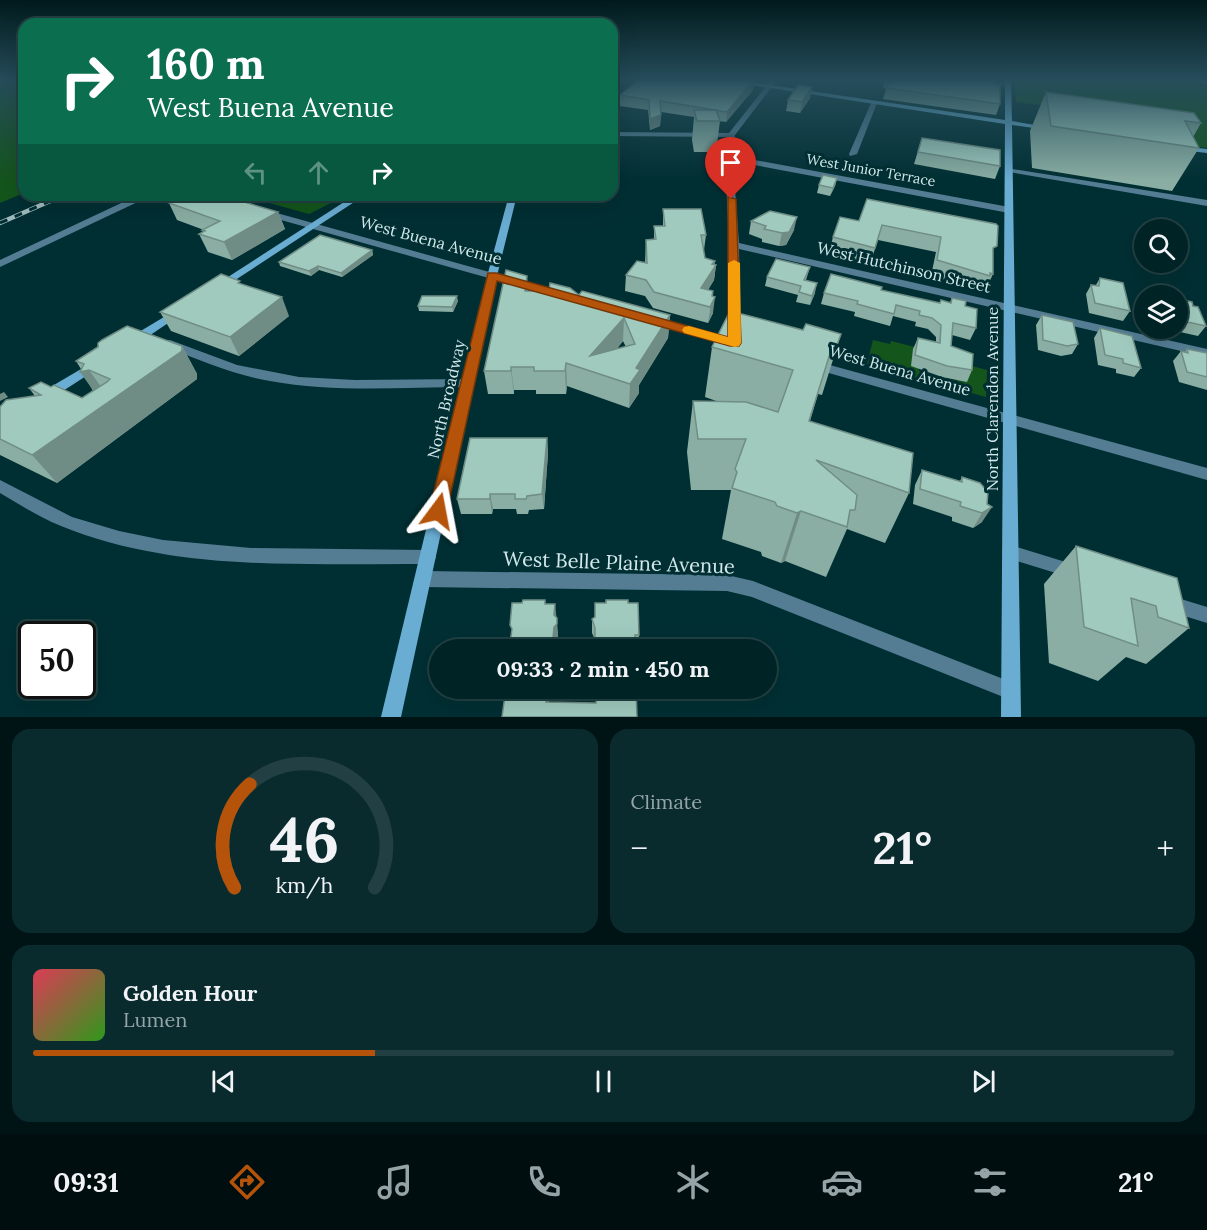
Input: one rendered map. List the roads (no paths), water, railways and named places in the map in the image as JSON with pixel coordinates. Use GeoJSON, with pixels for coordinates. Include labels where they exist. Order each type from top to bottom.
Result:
{"type":"FeatureCollection","features":[{"type":"Feature","properties":{"kind":"main road"},"geometry":{"type":"LineString","coordinates":[[948,113],[1061,130]]}},
{"type":"Feature","properties":{"kind":"main road","name":"North Clarendon Avenue"},"geometry":{"type":"LineString","coordinates":[[1009,113],[1011,717]]}},
{"type":"Feature","properties":{"kind":"main road"},"geometry":{"type":"LineString","coordinates":[[1174,146],[1207,151]]}},
{"type":"Feature","properties":{"kind":"main road"},"geometry":{"type":"LineString","coordinates":[[210,292],[352,201]]}},
{"type":"Feature","properties":{"kind":"main road","name":"North Broadway"},"geometry":{"type":"LineString","coordinates":[[391,717],[492,276],[511,201]]}},
{"type":"Feature","properties":{"kind":"main road"},"geometry":{"type":"LineString","coordinates":[[125,346],[191,304]]}},
{"type":"Feature","properties":{"kind":"main road"},"geometry":{"type":"LineString","coordinates":[[35,402],[105,359]]}},
{"type":"Feature","properties":{"kind":"street"},"geometry":{"type":"LineString","coordinates":[[645,318],[738,344],[729,158],[731,135],[748,113]]}},
{"type":"Feature","properties":{"kind":"street"},"geometry":{"type":"LineString","coordinates":[[853,153],[870,113]]}},
{"type":"Feature","properties":{"kind":"street"},"geometry":{"type":"LineString","coordinates":[[618,135],[731,135]]}},
{"type":"Feature","properties":{"kind":"street","name":"West Junior Terrace"},"geometry":{"type":"LineString","coordinates":[[729,158],[1009,210]]}},
{"type":"Feature","properties":{"kind":"street"},"geometry":{"type":"LineString","coordinates":[[1009,170],[1207,203]]}},
{"type":"Feature","properties":{"kind":"street"},"geometry":{"type":"LineString","coordinates":[[0,264],[128,201]]}},
{"type":"Feature","properties":{"kind":"street","name":"West Buena Avenue"},"geometry":{"type":"LineString","coordinates":[[256,210],[570,297]]}},
{"type":"Feature","properties":{"kind":"street","name":"West Hutchinson Street"},"geometry":{"type":"LineString","coordinates":[[734,245],[1207,353]]}},
{"type":"Feature","properties":{"kind":"street"},"geometry":{"type":"LineString","coordinates":[[145,334],[230,367],[265,376],[343,383],[468,383]]}},
{"type":"Feature","properties":{"kind":"street","name":"West Buena Avenue"},"geometry":{"type":"LineString","coordinates":[[798,361],[1207,474]]}},
{"type":"Feature","properties":{"kind":"street"},"geometry":{"type":"LineString","coordinates":[[0,486],[74,524],[125,539],[191,552],[428,557]]}},
{"type":"Feature","properties":{"kind":"street"},"geometry":{"type":"LineString","coordinates":[[1010,552],[1093,578]]}},
{"type":"Feature","properties":{"kind":"street","name":"West Belle Plaine Avenue"},"geometry":{"type":"LineString","coordinates":[[423,579],[727,583],[753,589],[1011,691]]}},
{"type":"Feature","properties":{"kind":"street"},"geometry":{"type":"LineString","coordinates":[[1157,599],[1207,615]]}},
{"type":"Feature","properties":{"kind":"railway"},"geometry":{"type":"LineString","coordinates":[[0,223],[50,201]]}}]}
